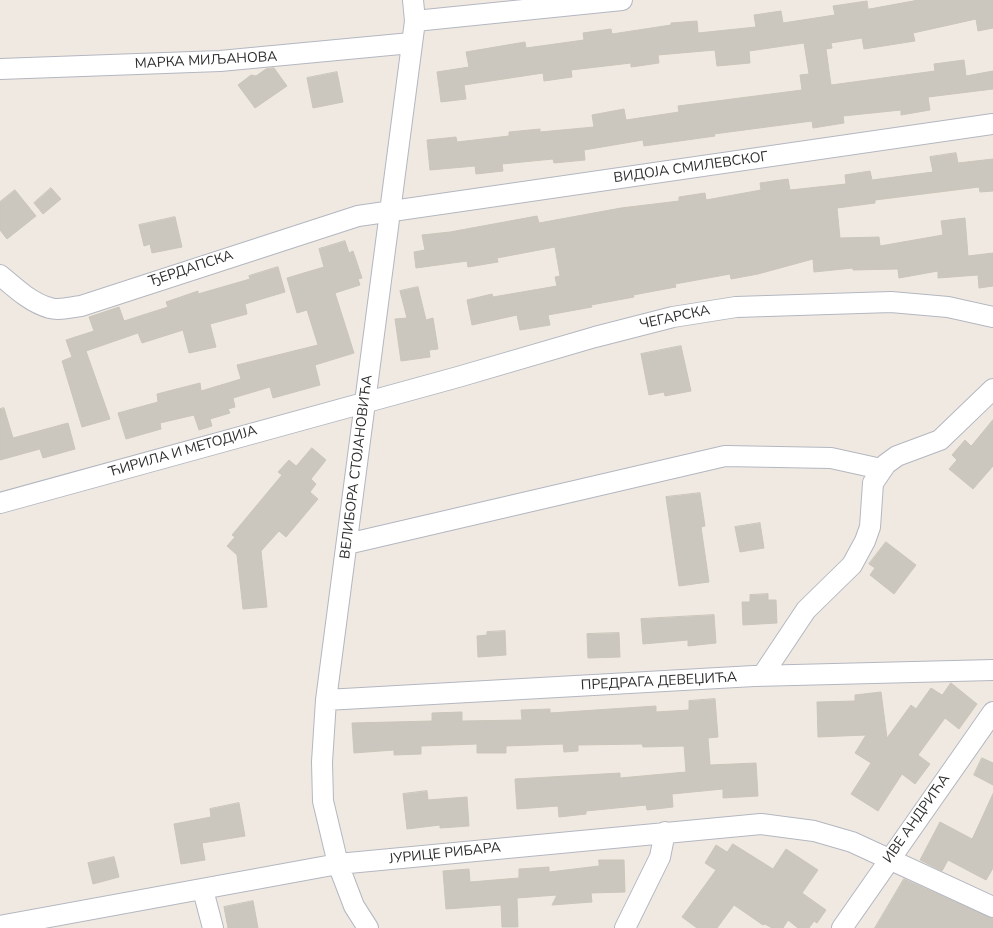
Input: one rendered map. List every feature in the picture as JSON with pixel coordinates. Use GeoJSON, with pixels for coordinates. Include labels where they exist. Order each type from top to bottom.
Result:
{"type":"FeatureCollection","features":[{"type":"Feature","properties":{"kind":"street","name":"ВЕЛИБОРА СТОЈАНОВИЋА"},"geometry":{"type":"LineString","coordinates":[[368,928],[354,906],[338,864],[324,801],[322,762],[326,700],[410,43],[415,21],[414,0]]}},
{"type":"Feature","properties":{"kind":"street"},"geometry":{"type":"LineString","coordinates":[[415,21],[622,0]]}},
{"type":"Feature","properties":{"kind":"street","name":"МАРКА МИЉАНОВА"},"geometry":{"type":"LineString","coordinates":[[0,69],[220,61],[410,43]]}},
{"type":"Feature","properties":{"kind":"street","name":"ВИДОЈА СМИЛЕВСКОГ"},"geometry":{"type":"LineString","coordinates":[[389,212],[993,124]]}},
{"type":"Feature","properties":{"kind":"street","name":"ЂЕРДАПСКА"},"geometry":{"type":"LineString","coordinates":[[0,275],[16,289],[50,308],[62,309],[81,306],[358,216],[389,212]]}},
{"type":"Feature","properties":{"kind":"street","name":"ЧЕГАРСКА"},"geometry":{"type":"LineString","coordinates":[[365,402],[673,317],[736,307],[891,302],[948,307],[993,317]]}},
{"type":"Feature","properties":{"kind":"street"},"geometry":{"type":"LineString","coordinates":[[762,676],[806,610],[852,566],[865,541],[870,526],[873,483],[881,469],[897,456],[940,440],[993,389]]}},
{"type":"Feature","properties":{"kind":"street","name":"ЋИРИЛА И МЕТОДИЈА"},"geometry":{"type":"LineString","coordinates":[[0,503],[365,402]]}},
{"type":"Feature","properties":{"kind":"street"},"geometry":{"type":"LineString","coordinates":[[347,544],[725,456],[831,458],[881,469]]}},
{"type":"Feature","properties":{"kind":"street","name":"ПРЕДРАГА ДЕВЕЏИЋА"},"geometry":{"type":"LineString","coordinates":[[326,700],[762,676],[993,670]]}},
{"type":"Feature","properties":{"kind":"street","name":"ИВЕ АНДРИЋА"},"geometry":{"type":"LineString","coordinates":[[842,928],[889,858],[993,712]]}},
{"type":"Feature","properties":{"kind":"street","name":"ЈУРИЦЕ РИБАРА"},"geometry":{"type":"LineString","coordinates":[[0,926],[338,864],[761,824],[814,831],[852,842],[993,907]]}},
{"type":"Feature","properties":{"kind":"street"},"geometry":{"type":"LineString","coordinates":[[624,928],[660,857],[665,832]]}},
{"type":"Feature","properties":{"kind":"street"},"geometry":{"type":"LineString","coordinates":[[203,890],[213,928]]}},
{"type":"Feature","properties":{"kind":"building"},"geometry":{"type":"Polygon","coordinates":[[[919,0],[993,0],[993,28],[978,31],[976,19],[913,33],[915,41],[864,49],[862,38],[831,43],[832,48],[826,49],[831,85],[935,71],[934,64],[964,60],[966,76],[993,71],[993,89],[928,97],[930,110],[901,115],[901,110],[843,116],[844,123],[813,128],[812,121],[714,134],[715,136],[644,146],[643,140],[584,150],[585,160],[554,163],[553,159],[502,164],[503,171],[476,174],[475,166],[430,170],[427,140],[456,137],[457,142],[509,136],[509,132],[540,129],[540,132],[594,127],[592,115],[624,109],[626,120],[679,112],[678,106],[802,90],[800,75],[809,74],[804,43],[749,51],[750,63],[717,66],[715,50],[658,55],[659,63],[631,67],[631,63],[571,70],[572,77],[544,81],[543,73],[464,85],[466,99],[441,102],[437,72],[469,67],[466,52],[525,42],[526,48],[584,40],[583,33],[611,29],[612,34],[671,25],[671,23],[697,21],[698,33],[756,27],[754,15],[781,11],[783,23],[835,15],[833,6],[867,1],[868,9],[919,0]]]}},
{"type":"Feature","properties":{"kind":"building"},"geometry":{"type":"Polygon","coordinates":[[[274,68],[287,86],[255,108],[238,85],[251,75],[256,76],[266,69],[274,68]]]}},
{"type":"Feature","properties":{"kind":"building"},"geometry":{"type":"Polygon","coordinates":[[[337,72],[343,102],[313,108],[307,78],[337,72]]]}},
{"type":"Feature","properties":{"kind":"building"},"geometry":{"type":"Polygon","coordinates":[[[956,153],[958,163],[993,159],[993,191],[980,192],[979,187],[875,200],[875,203],[837,208],[840,238],[879,237],[880,246],[943,235],[941,221],[965,218],[968,256],[993,253],[993,286],[979,288],[978,275],[938,278],[938,271],[899,278],[898,269],[853,270],[853,268],[814,272],[813,259],[758,274],[731,279],[730,274],[675,284],[676,287],[591,305],[592,307],[548,315],[550,325],[520,330],[517,315],[472,325],[467,300],[492,294],[493,297],[557,286],[555,277],[560,276],[555,247],[497,258],[498,262],[468,267],[467,261],[416,268],[414,252],[425,250],[422,235],[450,232],[537,216],[539,223],[621,208],[679,201],[679,197],[705,193],[706,200],[761,190],[760,183],[788,179],[790,190],[846,184],[845,175],[870,171],[872,180],[933,172],[930,157],[956,153]]]}},
{"type":"Feature","properties":{"kind":"building"},"geometry":{"type":"Polygon","coordinates":[[[51,188],[61,199],[43,214],[34,203],[51,188]]]}},
{"type":"Feature","properties":{"kind":"building"},"geometry":{"type":"Polygon","coordinates":[[[15,190],[36,216],[7,239],[0,230],[0,202],[15,190]]]}},
{"type":"Feature","properties":{"kind":"building"},"geometry":{"type":"Polygon","coordinates":[[[175,217],[182,247],[152,253],[150,244],[144,246],[139,225],[175,217]]]}},
{"type":"Feature","properties":{"kind":"building"},"geometry":{"type":"Polygon","coordinates":[[[345,241],[349,253],[353,251],[362,278],[358,279],[360,285],[335,293],[354,353],[315,365],[320,385],[273,398],[270,387],[233,398],[235,407],[228,409],[230,413],[210,419],[212,426],[199,430],[194,415],[160,423],[161,429],[126,439],[118,413],[158,402],[157,394],[200,383],[201,391],[241,379],[237,365],[318,345],[307,310],[297,313],[287,278],[324,267],[319,249],[345,241]]]}},
{"type":"Feature","properties":{"kind":"building"},"geometry":{"type":"Polygon","coordinates":[[[278,267],[285,292],[245,304],[247,314],[210,324],[216,347],[189,353],[183,330],[142,343],[138,333],[86,351],[110,419],[82,427],[62,361],[72,357],[66,340],[94,331],[89,317],[119,307],[124,321],[168,307],[166,302],[198,291],[198,294],[250,279],[249,276],[278,267]]]}},
{"type":"Feature","properties":{"kind":"building"},"geometry":{"type":"Polygon","coordinates":[[[418,287],[426,320],[433,318],[438,349],[429,350],[430,357],[401,361],[395,319],[407,318],[400,291],[418,287]]]}},
{"type":"Feature","properties":{"kind":"building"},"geometry":{"type":"Polygon","coordinates":[[[681,346],[691,391],[665,396],[664,392],[649,395],[641,354],[681,346]]]}},
{"type":"Feature","properties":{"kind":"building"},"geometry":{"type":"Polygon","coordinates":[[[4,408],[13,438],[68,423],[75,449],[43,458],[40,449],[0,460],[0,409],[4,408]]]}},
{"type":"Feature","properties":{"kind":"building"},"geometry":{"type":"Polygon","coordinates":[[[993,420],[993,466],[973,489],[949,469],[957,460],[952,455],[965,440],[971,446],[993,420]]]}},
{"type":"Feature","properties":{"kind":"building"},"geometry":{"type":"Polygon","coordinates":[[[312,448],[326,460],[311,479],[316,484],[310,492],[318,499],[286,537],[279,531],[261,551],[267,607],[243,609],[237,555],[227,546],[235,537],[232,535],[282,475],[278,472],[289,460],[296,466],[312,448]]]}},
{"type":"Feature","properties":{"kind":"building"},"geometry":{"type":"Polygon","coordinates":[[[700,493],[705,526],[701,527],[709,582],[679,586],[666,497],[700,493]]]}},
{"type":"Feature","properties":{"kind":"building"},"geometry":{"type":"Polygon","coordinates":[[[760,523],[764,548],[740,552],[735,527],[760,523]]]}},
{"type":"Feature","properties":{"kind":"building"},"geometry":{"type":"Polygon","coordinates":[[[886,542],[916,565],[894,594],[870,575],[875,568],[869,564],[886,542]]]}},
{"type":"Feature","properties":{"kind":"building"},"geometry":{"type":"Polygon","coordinates":[[[768,594],[768,600],[776,600],[777,623],[743,625],[742,602],[750,602],[750,595],[768,594]]]}},
{"type":"Feature","properties":{"kind":"building"},"geometry":{"type":"Polygon","coordinates":[[[714,615],[716,643],[688,646],[688,640],[643,644],[641,619],[714,615]]]}},
{"type":"Feature","properties":{"kind":"building"},"geometry":{"type":"Polygon","coordinates":[[[505,631],[506,655],[478,657],[477,636],[487,635],[487,632],[505,631]]]}},
{"type":"Feature","properties":{"kind":"building"},"geometry":{"type":"Polygon","coordinates":[[[619,633],[620,657],[588,658],[587,634],[619,633]]]}},
{"type":"Feature","properties":{"kind":"building"},"geometry":{"type":"Polygon","coordinates":[[[951,683],[977,704],[959,729],[945,718],[918,755],[930,764],[915,784],[902,774],[878,811],[851,794],[871,763],[855,753],[866,735],[818,737],[817,702],[855,701],[855,695],[881,692],[887,738],[911,705],[916,709],[931,688],[942,695],[951,683]]]}},
{"type":"Feature","properties":{"kind":"building"},"geometry":{"type":"Polygon","coordinates":[[[715,699],[718,737],[708,738],[710,765],[756,763],[758,796],[723,798],[723,789],[672,794],[673,807],[647,810],[646,805],[586,811],[586,814],[559,817],[558,806],[517,809],[515,779],[620,773],[620,778],[686,772],[684,746],[643,747],[642,744],[578,745],[578,751],[564,752],[563,744],[506,746],[506,753],[477,753],[477,744],[421,746],[421,754],[394,755],[394,750],[354,753],[352,723],[432,721],[432,713],[462,712],[462,721],[522,720],[521,710],[550,709],[550,713],[656,706],[656,712],[689,710],[689,701],[715,699]]]}},
{"type":"Feature","properties":{"kind":"building"},"geometry":{"type":"Polygon","coordinates":[[[982,758],[993,763],[993,785],[974,775],[982,758]]]}},
{"type":"Feature","properties":{"kind":"building"},"geometry":{"type":"Polygon","coordinates":[[[427,791],[428,800],[467,797],[469,826],[440,828],[440,825],[407,829],[403,794],[427,791]]]}},
{"type":"Feature","properties":{"kind":"building"},"geometry":{"type":"Polygon","coordinates":[[[993,794],[993,868],[986,880],[948,860],[942,871],[920,860],[940,822],[972,839],[993,794]]]}},
{"type":"Feature","properties":{"kind":"building"},"geometry":{"type":"Polygon","coordinates":[[[239,803],[245,836],[202,843],[205,860],[181,864],[174,824],[211,817],[210,809],[239,803]]]}},
{"type":"Feature","properties":{"kind":"building"},"geometry":{"type":"Polygon","coordinates":[[[733,844],[773,869],[786,849],[818,870],[802,893],[826,910],[817,923],[814,921],[809,928],[798,928],[788,920],[783,928],[772,928],[765,924],[763,925],[734,905],[717,928],[697,928],[682,917],[716,870],[705,863],[716,845],[727,852],[733,844]]]}},
{"type":"Feature","properties":{"kind":"building"},"geometry":{"type":"Polygon","coordinates":[[[114,857],[119,877],[93,884],[88,863],[114,857]]]}},
{"type":"Feature","properties":{"kind":"building"},"geometry":{"type":"Polygon","coordinates":[[[599,860],[624,860],[625,892],[591,893],[592,902],[552,905],[557,895],[517,898],[518,927],[502,927],[501,905],[446,909],[443,871],[469,869],[470,882],[519,878],[519,869],[549,867],[549,872],[599,866],[599,860]]]}},
{"type":"Feature","properties":{"kind":"building"},"geometry":{"type":"Polygon","coordinates":[[[904,879],[993,919],[993,928],[875,928],[904,879]]]}},
{"type":"Feature","properties":{"kind":"building"},"geometry":{"type":"Polygon","coordinates":[[[253,901],[258,928],[228,928],[224,907],[253,901]]]}}]}
